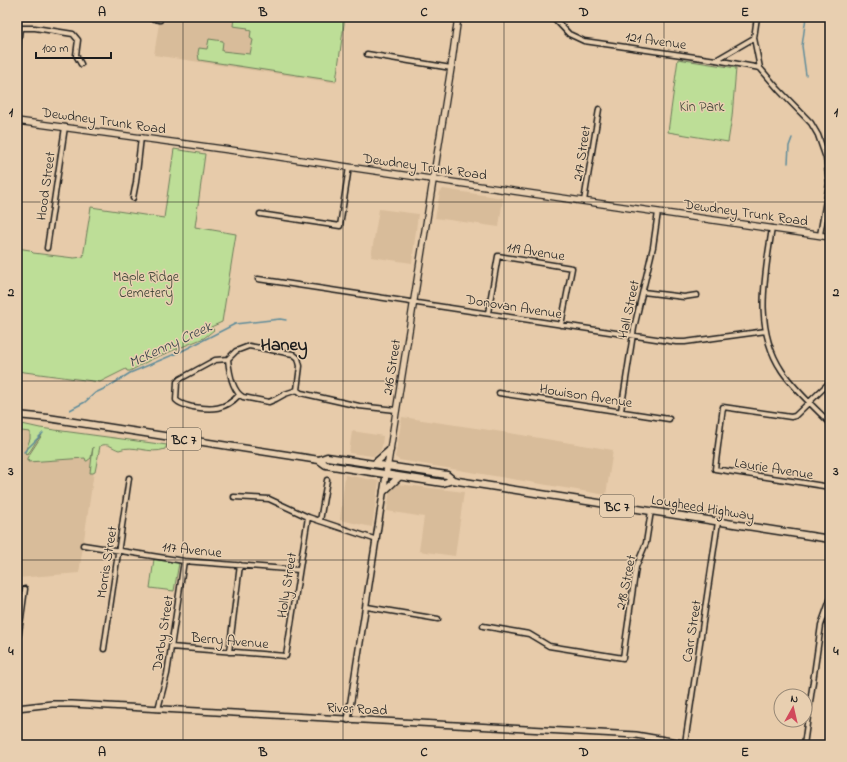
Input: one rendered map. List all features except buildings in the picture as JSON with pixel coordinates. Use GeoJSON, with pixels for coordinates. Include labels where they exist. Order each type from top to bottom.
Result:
{"type":"FeatureCollection","features":[{"type":"Feature","properties":{"kind":"highway","name":"Lougheed Highway"},"geometry":{"type":"LineString","coordinates":[[17,412],[319,460],[326,465],[386,475],[443,483],[453,480],[830,539]]}},
{"type":"Feature","properties":{"kind":"highway","name":"Lougheed Highway"},"geometry":{"type":"LineString","coordinates":[[17,415],[48,418]]}},
{"type":"Feature","properties":{"kind":"highway"},"geometry":{"type":"LineString","coordinates":[[374,464],[390,450]]}},
{"type":"Feature","properties":{"kind":"highway","name":"Lougheed Highway"},"geometry":{"type":"LineString","coordinates":[[319,460],[327,457],[388,466],[448,475],[453,480]]}},
{"type":"Feature","properties":{"kind":"highway"},"geometry":{"type":"LineString","coordinates":[[384,491],[399,477]]}},
{"type":"Feature","properties":{"kind":"main road","name":"216 Street"},"geometry":{"type":"LineString","coordinates":[[386,475],[458,17]]}},
{"type":"Feature","properties":{"kind":"main road","name":"Dewdney Trunk Road"},"geometry":{"type":"LineString","coordinates":[[17,121],[141,137],[830,237]]}},
{"type":"Feature","properties":{"kind":"street"},"geometry":{"type":"LineString","coordinates":[[147,17],[160,20]]}},
{"type":"Feature","properties":{"kind":"street","name":"121 Avenue"},"geometry":{"type":"LineString","coordinates":[[553,17],[569,34],[584,40],[760,68]]}},
{"type":"Feature","properties":{"kind":"street"},"geometry":{"type":"LineString","coordinates":[[757,17],[754,38],[760,68],[811,123],[822,143],[826,158],[829,184]]}},
{"type":"Feature","properties":{"kind":"street"},"geometry":{"type":"LineString","coordinates":[[17,52],[19,28],[35,28],[73,34],[78,40],[76,55],[80,64]]}},
{"type":"Feature","properties":{"kind":"street"},"geometry":{"type":"LineString","coordinates":[[716,60],[754,38]]}},
{"type":"Feature","properties":{"kind":"street"},"geometry":{"type":"LineString","coordinates":[[367,54],[451,68]]}},
{"type":"Feature","properties":{"kind":"street","name":"217 Street"},"geometry":{"type":"LineString","coordinates":[[584,201],[599,109]]}},
{"type":"Feature","properties":{"kind":"street","name":"Hood Street"},"geometry":{"type":"LineString","coordinates":[[47,248],[64,127]]}},
{"type":"Feature","properties":{"kind":"street"},"geometry":{"type":"LineString","coordinates":[[133,198],[141,137]]}},
{"type":"Feature","properties":{"kind":"street"},"geometry":{"type":"LineString","coordinates":[[260,214],[340,226],[349,167]]}},
{"type":"Feature","properties":{"kind":"street"},"geometry":{"type":"LineString","coordinates":[[820,235],[830,178]]}},
{"type":"Feature","properties":{"kind":"street","name":"Hall Street"},"geometry":{"type":"LineString","coordinates":[[621,411],[633,336],[653,247],[658,212]]}},
{"type":"Feature","properties":{"kind":"street"},"geometry":{"type":"LineString","coordinates":[[772,228],[763,294],[763,311],[766,331],[773,354],[782,370],[809,402],[830,423]]}},
{"type":"Feature","properties":{"kind":"street","name":"119 Avenue"},"geometry":{"type":"LineString","coordinates":[[488,313],[498,256],[572,268],[561,324]]}},
{"type":"Feature","properties":{"kind":"street","name":"Donovan Avenue"},"geometry":{"type":"LineString","coordinates":[[258,279],[413,301],[633,336],[685,342],[766,331]]}},
{"type":"Feature","properties":{"kind":"street"},"geometry":{"type":"LineString","coordinates":[[643,292],[684,297],[697,295]]}},
{"type":"Feature","properties":{"kind":"street"},"geometry":{"type":"LineString","coordinates":[[239,395],[225,406],[212,409],[180,404],[176,400],[177,382],[180,378],[215,360],[228,359],[236,351],[249,346],[293,354],[298,358],[300,366],[297,390]]}},
{"type":"Feature","properties":{"kind":"street"},"geometry":{"type":"LineString","coordinates":[[228,359],[229,369],[239,395],[243,397],[270,402],[285,394],[297,390]]}},
{"type":"Feature","properties":{"kind":"street"},"geometry":{"type":"LineString","coordinates":[[809,402],[830,382]]}},
{"type":"Feature","properties":{"kind":"street"},"geometry":{"type":"LineString","coordinates":[[297,390],[301,393],[360,406],[396,410]]}},
{"type":"Feature","properties":{"kind":"street","name":"Howison Avenue"},"geometry":{"type":"LineString","coordinates":[[499,393],[669,418]]}},
{"type":"Feature","properties":{"kind":"street","name":"Laurie Avenue"},"geometry":{"type":"LineString","coordinates":[[809,402],[795,416],[791,417],[723,407],[715,469],[830,487]]}},
{"type":"Feature","properties":{"kind":"street","name":"216 Street"},"geometry":{"type":"LineString","coordinates":[[348,720],[367,607],[386,475]]}},
{"type":"Feature","properties":{"kind":"street","name":"Morris Street"},"geometry":{"type":"LineString","coordinates":[[104,649],[130,478]]}},
{"type":"Feature","properties":{"kind":"street"},"geometry":{"type":"LineString","coordinates":[[320,521],[327,480]]}},
{"type":"Feature","properties":{"kind":"street"},"geometry":{"type":"LineString","coordinates":[[234,497],[269,499],[308,517],[376,540]]}},
{"type":"Feature","properties":{"kind":"street","name":"218 Street"},"geometry":{"type":"LineString","coordinates":[[483,626],[529,634],[549,646],[622,658],[636,567],[646,543],[651,511]]}},
{"type":"Feature","properties":{"kind":"street","name":"Holly Street"},"geometry":{"type":"LineString","coordinates":[[286,656],[308,517]]}},
{"type":"Feature","properties":{"kind":"street","name":"Carr Street"},"geometry":{"type":"LineString","coordinates":[[685,744],[718,522]]}},
{"type":"Feature","properties":{"kind":"street","name":"117 Avenue"},"geometry":{"type":"LineString","coordinates":[[83,545],[184,561],[299,570]]}},
{"type":"Feature","properties":{"kind":"street","name":"Darby Street"},"geometry":{"type":"LineString","coordinates":[[158,709],[167,674],[184,561]]}},
{"type":"Feature","properties":{"kind":"street"},"geometry":{"type":"LineString","coordinates":[[228,652],[240,565]]}},
{"type":"Feature","properties":{"kind":"street"},"geometry":{"type":"LineString","coordinates":[[17,646],[25,589]]}},
{"type":"Feature","properties":{"kind":"street"},"geometry":{"type":"LineString","coordinates":[[804,745],[820,625],[830,600]]}},
{"type":"Feature","properties":{"kind":"street"},"geometry":{"type":"LineString","coordinates":[[367,607],[438,619]]}},
{"type":"Feature","properties":{"kind":"street","name":"Berry Avenue"},"geometry":{"type":"LineString","coordinates":[[171,647],[286,656]]}},
{"type":"Feature","properties":{"kind":"street","name":"River Road"},"geometry":{"type":"LineString","coordinates":[[17,708],[58,704],[636,735],[694,745]]}},
{"type":"Feature","properties":{"kind":"shaded area"},"geometry":{"type":"Polygon","coordinates":[[[160,17],[345,17],[336,83],[154,55],[160,17]]]}},
{"type":"Feature","properties":{"kind":"shaded area"},"geometry":{"type":"Polygon","coordinates":[[[443,189],[503,198],[499,227],[435,218],[440,192],[443,189]]]}},
{"type":"Feature","properties":{"kind":"shaded area"},"geometry":{"type":"Polygon","coordinates":[[[379,209],[418,214],[412,263],[371,257],[379,209]]]}},
{"type":"Feature","properties":{"kind":"shaded area"},"geometry":{"type":"Polygon","coordinates":[[[402,417],[613,450],[606,495],[399,460],[395,457],[402,417]]]}},
{"type":"Feature","properties":{"kind":"shaded area"},"geometry":{"type":"Polygon","coordinates":[[[23,426],[99,438],[79,573],[17,578],[17,456],[20,452],[23,426]]]}},
{"type":"Feature","properties":{"kind":"shaded area"},"geometry":{"type":"Polygon","coordinates":[[[352,431],[383,436],[380,452],[373,456],[349,453],[352,431]]]}},
{"type":"Feature","properties":{"kind":"shaded area"},"geometry":{"type":"Polygon","coordinates":[[[345,475],[379,481],[372,527],[340,520],[345,475]]]}},
{"type":"Feature","properties":{"kind":"shaded area"},"geometry":{"type":"Polygon","coordinates":[[[398,484],[464,492],[455,556],[419,551],[424,517],[387,511],[390,489],[394,485],[398,484]]]}},
{"type":"Feature","properties":{"kind":"green space"},"geometry":{"type":"Polygon","coordinates":[[[234,17],[345,17],[336,81],[199,60],[199,48],[207,49],[209,39],[223,41],[222,51],[250,54],[253,40],[250,38],[251,31],[247,30],[248,28],[233,26],[234,17]]]}},
{"type":"Feature","properties":{"kind":"green space","name":"Kin Park"},"geometry":{"type":"Polygon","coordinates":[[[678,59],[736,68],[732,117],[728,142],[668,132],[678,59]]]}},
{"type":"Feature","properties":{"kind":"green space","name":"Maple Ridge Cemetery"},"geometry":{"type":"Polygon","coordinates":[[[174,149],[205,154],[195,227],[236,234],[222,322],[211,327],[214,330],[204,338],[152,359],[130,371],[127,371],[126,369],[100,382],[17,371],[17,248],[30,250],[33,253],[74,258],[83,257],[91,207],[164,218],[174,149]]]}},
{"type":"Feature","properties":{"kind":"green space"},"geometry":{"type":"Polygon","coordinates":[[[22,424],[40,428],[167,445],[165,449],[159,451],[130,448],[119,450],[108,445],[100,446],[95,472],[90,473],[93,447],[91,458],[87,461],[85,458],[28,462],[29,460],[27,461],[27,458],[42,435],[26,455],[25,452],[30,439],[30,432],[21,431],[22,424]]]}},
{"type":"Feature","properties":{"kind":"green space"},"geometry":{"type":"Polygon","coordinates":[[[154,559],[179,563],[174,591],[150,588],[154,559]]]}},
{"type":"Feature","properties":{"kind":"waterway"},"geometry":{"type":"LineString","coordinates":[[806,17],[802,46],[806,75]]}},
{"type":"Feature","properties":{"kind":"waterway"},"geometry":{"type":"LineString","coordinates":[[788,163],[789,146],[792,138]]}},
{"type":"Feature","properties":{"kind":"waterway","name":"McKenny Creek"},"geometry":{"type":"LineString","coordinates":[[70,410],[85,402],[95,393],[108,387],[130,373],[182,351],[235,324],[280,319],[286,320]]}},
{"type":"Feature","properties":{"kind":"waterway","name":"McKenny Creek"},"geometry":{"type":"LineString","coordinates":[[24,452],[43,433]]}},
{"type":"Feature","properties":{"kind":"district","name":"Haney"},"geometry":{"type":"Point","coordinates":[284,344]}}]}
